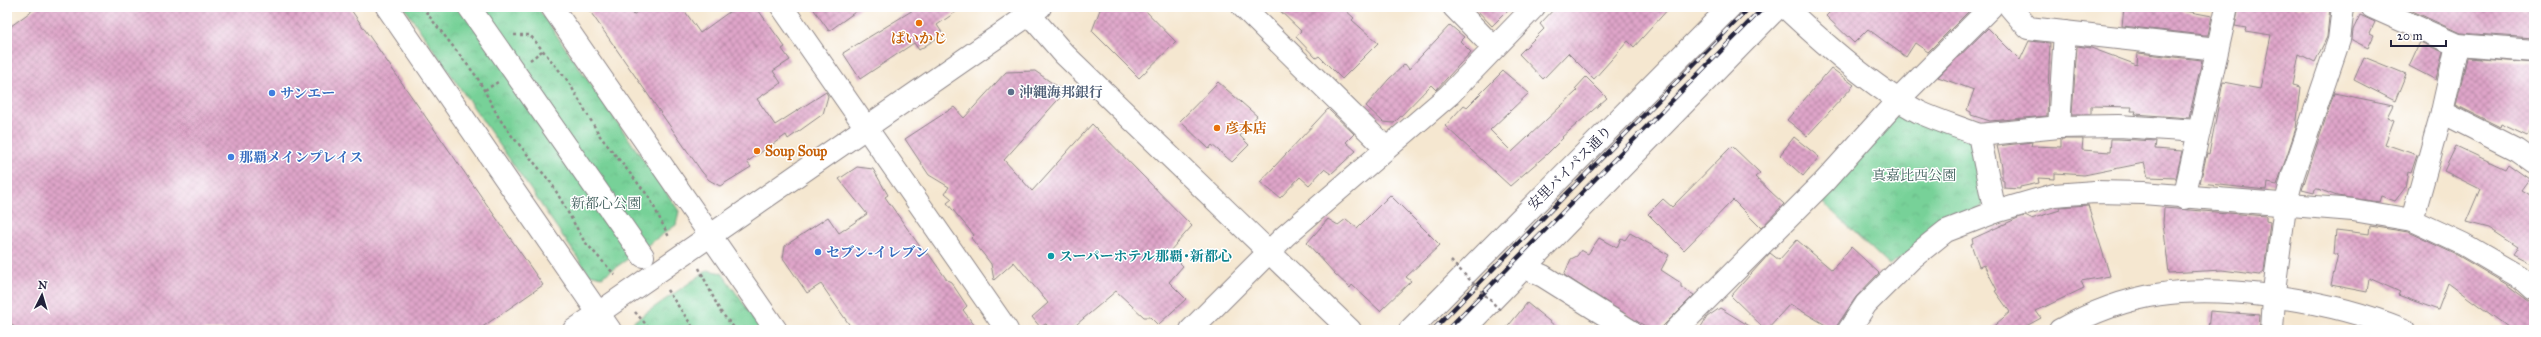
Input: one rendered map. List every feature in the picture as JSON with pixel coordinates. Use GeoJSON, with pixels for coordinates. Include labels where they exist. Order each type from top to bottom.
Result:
{"type":"FeatureCollection","features":[{"type":"Feature","properties":{"kind":"main road"},"geometry":{"type":"LineString","coordinates":[[387,7],[604,321]]}},
{"type":"Feature","properties":{"kind":"main road"},"geometry":{"type":"LineString","coordinates":[[469,7],[643,256]]}},
{"type":"Feature","properties":{"kind":"main road"},"geometry":{"type":"LineString","coordinates":[[552,7],[776,330]]}},
{"type":"Feature","properties":{"kind":"main road"},"geometry":{"type":"LineString","coordinates":[[782,7],[1007,330]]}},
{"type":"Feature","properties":{"kind":"main road"},"geometry":{"type":"LineString","coordinates":[[1243,7],[1386,148]]}},
{"type":"Feature","properties":{"kind":"main road"},"geometry":{"type":"LineString","coordinates":[[1454,7],[1494,48]]}},
{"type":"Feature","properties":{"kind":"main road"},"geometry":{"type":"LineString","coordinates":[[1191,330],[1268,252],[1448,95],[1534,7]]}},
{"type":"Feature","properties":{"kind":"main road","name":"安里バイパス通り"},"geometry":{"type":"LineString","coordinates":[[1410,330],[1730,7]]}},
{"type":"Feature","properties":{"kind":"main road"},"geometry":{"type":"LineString","coordinates":[[1463,330],[1778,7]]}},
{"type":"Feature","properties":{"kind":"main road"},"geometry":{"type":"LineString","coordinates":[[1785,7],[1809,30],[1898,100],[1920,112],[1979,135],[2059,127],[2119,126],[2199,131]]}},
{"type":"Feature","properties":{"kind":"main road"},"geometry":{"type":"LineString","coordinates":[[1676,330],[1824,182],[1898,100],[1991,7]]}},
{"type":"Feature","properties":{"kind":"main road"},"geometry":{"type":"LineString","coordinates":[[2010,7],[2028,28],[2218,49]]}},
{"type":"Feature","properties":{"kind":"main road"},"geometry":{"type":"LineString","coordinates":[[2184,198],[2227,7]]}},
{"type":"Feature","properties":{"kind":"main road"},"geometry":{"type":"LineString","coordinates":[[2272,330],[2273,296],[2285,206],[2293,175],[2339,40],[2343,7]]}},
{"type":"Feature","properties":{"kind":"main road"},"geometry":{"type":"LineString","coordinates":[[2372,7],[2457,45],[2534,51]]}},
{"type":"Feature","properties":{"kind":"main road"},"geometry":{"type":"LineString","coordinates":[[574,330],[604,321],[711,236],[1030,10],[1064,54],[1350,330]]}},
{"type":"Feature","properties":{"kind":"main road"},"geometry":{"type":"LineString","coordinates":[[2059,127],[2065,32]]}},
{"type":"Feature","properties":{"kind":"main road"},"geometry":{"type":"LineString","coordinates":[[2412,220],[2442,112],[2457,45]]}},
{"type":"Feature","properties":{"kind":"main road"},"geometry":{"type":"LineString","coordinates":[[2442,112],[2517,150],[2534,162]]}},
{"type":"Feature","properties":{"kind":"main road"},"geometry":{"type":"LineString","coordinates":[[1979,135],[1995,212]]}},
{"type":"Feature","properties":{"kind":"main road"},"geometry":{"type":"LineString","coordinates":[[1849,330],[1866,304],[1911,259],[1946,231],[1995,212],[2054,195],[2095,192],[2143,193],[2184,198],[2353,210],[2412,220],[2464,244],[2523,279],[2534,289]]}},
{"type":"Feature","properties":{"kind":"main road"},"geometry":{"type":"LineString","coordinates":[[1523,267],[1543,276],[1629,330]]}},
{"type":"Feature","properties":{"kind":"main road"},"geometry":{"type":"LineString","coordinates":[[2060,330],[2083,317],[2113,305],[2144,296],[2181,291],[2226,291],[2273,296],[2335,307],[2404,330]]}},
{"type":"Feature","properties":{"kind":"path"},"geometry":{"type":"LineString","coordinates":[[422,7],[477,77],[499,118],[512,136],[552,184],[584,241],[615,275]]}},
{"type":"Feature","properties":{"kind":"path"},"geometry":{"type":"LineString","coordinates":[[510,29],[514,35],[530,34],[568,81],[600,136],[649,197],[669,237]]}},
{"type":"Feature","properties":{"kind":"path"},"geometry":{"type":"LineString","coordinates":[[1450,261],[1502,311]]}},
{"type":"Feature","properties":{"kind":"path"},"geometry":{"type":"LineString","coordinates":[[699,268],[720,310],[736,330]]}},
{"type":"Feature","properties":{"kind":"path"},"geometry":{"type":"LineString","coordinates":[[667,290],[695,330]]}},
{"type":"Feature","properties":{"kind":"path"},"geometry":{"type":"LineString","coordinates":[[635,312],[651,330]]}},
{"type":"Feature","properties":{"kind":"green space","name":"新都心公園"},"geometry":{"type":"Polygon","coordinates":[[[404,7],[537,7],[679,211],[676,225],[602,277],[589,274],[404,7]]]}},
{"type":"Feature","properties":{"kind":"green space","name":"真嘉比西公園"},"geometry":{"type":"Polygon","coordinates":[[[1902,110],[1971,140],[1984,205],[1889,265],[1818,198],[1902,110]]]}},
{"type":"Feature","properties":{"kind":"green space"},"geometry":{"type":"Polygon","coordinates":[[[708,270],[722,273],[762,330],[632,330],[633,322],[708,270]]]}},
{"type":"Feature","properties":{"kind":"building","name":"那覇メインプレイス"},"geometry":{"type":"Polygon","coordinates":[[[37,7],[349,7],[543,285],[478,330],[16,330],[7,317],[7,29],[37,7]]]}},
{"type":"Feature","properties":{"kind":"building"},"geometry":{"type":"Polygon","coordinates":[[[587,7],[627,7],[633,15],[644,7],[682,7],[700,33],[736,7],[756,7],[785,47],[782,49],[790,60],[773,71],[781,83],[757,99],[775,125],[826,92],[828,96],[823,114],[788,139],[786,135],[747,162],[751,167],[720,186],[709,180],[702,172],[587,7]]]}},
{"type":"Feature","properties":{"kind":"building"},"geometry":{"type":"Polygon","coordinates":[[[812,7],[862,7],[829,31],[812,7]]]}},
{"type":"Feature","properties":{"kind":"building"},"geometry":{"type":"Polygon","coordinates":[[[918,7],[963,7],[937,25],[943,34],[919,50],[914,43],[860,79],[843,53],[918,7]]]}},
{"type":"Feature","properties":{"kind":"building"},"geometry":{"type":"Polygon","coordinates":[[[1101,7],[1142,7],[1176,42],[1139,78],[1092,31],[1101,7]]]}},
{"type":"Feature","properties":{"kind":"building"},"geometry":{"type":"Polygon","coordinates":[[[1276,7],[1342,7],[1354,18],[1352,20],[1378,43],[1342,79],[1319,56],[1316,58],[1296,37],[1301,31],[1276,7]]]}},
{"type":"Feature","properties":{"kind":"building"},"geometry":{"type":"Polygon","coordinates":[[[1474,7],[1511,7],[1492,26],[1474,7]]]}},
{"type":"Feature","properties":{"kind":"building"},"geometry":{"type":"Polygon","coordinates":[[[1556,7],[1670,7],[1634,47],[1628,41],[1594,79],[1568,53],[1543,79],[1519,54],[1544,29],[1540,24],[1556,7]]]}},
{"type":"Feature","properties":{"kind":"building"},"geometry":{"type":"Polygon","coordinates":[[[1835,7],[1966,7],[1970,10],[1928,52],[1915,43],[1906,57],[1868,29],[1854,43],[1826,16],[1835,7]]]}},
{"type":"Feature","properties":{"kind":"building"},"geometry":{"type":"Polygon","coordinates":[[[2124,7],[2180,10],[2212,16],[2208,35],[2122,26],[2124,7]]]}},
{"type":"Feature","properties":{"kind":"building"},"geometry":{"type":"Polygon","coordinates":[[[2239,7],[2330,7],[2327,37],[2315,62],[2299,54],[2293,85],[2301,87],[2296,128],[2277,185],[2268,183],[2267,190],[2200,183],[2207,153],[2209,154],[2223,82],[2260,89],[2271,35],[2245,31],[2246,28],[2235,26],[2239,7]]]}},
{"type":"Feature","properties":{"kind":"building"},"geometry":{"type":"Polygon","coordinates":[[[2404,7],[2534,7],[2534,38],[2460,33],[2404,7]]]}},
{"type":"Feature","properties":{"kind":"building"},"geometry":{"type":"Polygon","coordinates":[[[2360,15],[2375,22],[2370,33],[2374,35],[2368,48],[2352,40],[2353,30],[2360,15]]]}},
{"type":"Feature","properties":{"kind":"building"},"geometry":{"type":"Polygon","coordinates":[[[1450,25],[1464,37],[1460,41],[1471,52],[1436,90],[1431,85],[1394,123],[1383,122],[1366,106],[1388,80],[1405,64],[1409,69],[1450,25]]]}},
{"type":"Feature","properties":{"kind":"building"},"geometry":{"type":"Polygon","coordinates":[[[1988,28],[2020,60],[2029,41],[2050,43],[2047,116],[1990,121],[1971,115],[1971,112],[1967,110],[1974,90],[1938,77],[1988,28]]]}},
{"type":"Feature","properties":{"kind":"building"},"geometry":{"type":"Polygon","coordinates":[[[2420,42],[2443,52],[2436,80],[2409,66],[2420,42]]]}},
{"type":"Feature","properties":{"kind":"building"},"geometry":{"type":"Polygon","coordinates":[[[2077,46],[2091,48],[2137,65],[2138,53],[2202,60],[2189,118],[2135,114],[2136,111],[2131,111],[2132,107],[2091,106],[2091,114],[2072,114],[2077,46]]]}},
{"type":"Feature","properties":{"kind":"building"},"geometry":{"type":"Polygon","coordinates":[[[2364,57],[2406,74],[2395,101],[2354,80],[2364,57]]]}},
{"type":"Feature","properties":{"kind":"building"},"geometry":{"type":"Polygon","coordinates":[[[2467,58],[2534,63],[2534,122],[2527,136],[2501,124],[2500,127],[2456,105],[2467,58]]]}},
{"type":"Feature","properties":{"kind":"building"},"geometry":{"type":"Polygon","coordinates":[[[1831,68],[1854,85],[1807,136],[1787,120],[1831,68]]]}},
{"type":"Feature","properties":{"kind":"building"},"geometry":{"type":"Polygon","coordinates":[[[1035,71],[1065,92],[1004,160],[1032,191],[1092,124],[1192,226],[1169,252],[1183,266],[1169,282],[1186,299],[1158,325],[1150,317],[1144,317],[1116,291],[1070,330],[1051,330],[1046,324],[1040,327],[1032,317],[1048,303],[1014,262],[994,280],[991,264],[971,238],[974,235],[947,203],[952,199],[945,193],[949,187],[929,175],[905,139],[954,107],[964,118],[1006,72],[1035,71]]]}},
{"type":"Feature","properties":{"kind":"building"},"geometry":{"type":"Polygon","coordinates":[[[1503,71],[1529,93],[1490,130],[1512,152],[1577,91],[1575,89],[1586,77],[1607,98],[1562,137],[1563,138],[1547,154],[1510,186],[1445,126],[1464,105],[1467,107],[1503,71]]]}},
{"type":"Feature","properties":{"kind":"building","name":"彦本店"},"geometry":{"type":"Polygon","coordinates":[[[1218,82],[1257,116],[1240,136],[1249,145],[1232,162],[1212,145],[1209,149],[1180,121],[1218,82]]]}},
{"type":"Feature","properties":{"kind":"building"},"geometry":{"type":"Polygon","coordinates":[[[2334,93],[2393,105],[2387,117],[2394,120],[2385,144],[2417,155],[2411,173],[2408,172],[2405,188],[2395,201],[2381,196],[2379,202],[2337,196],[2318,189],[2315,189],[2314,193],[2302,190],[2334,93]]]}},
{"type":"Feature","properties":{"kind":"building"},"geometry":{"type":"Polygon","coordinates":[[[1328,109],[1354,134],[1346,142],[1356,151],[1331,174],[1324,169],[1309,185],[1300,177],[1280,198],[1260,182],[1328,109]]]}},
{"type":"Feature","properties":{"kind":"building"},"geometry":{"type":"Polygon","coordinates":[[[1794,137],[1819,157],[1803,176],[1780,155],[1794,137]]]}},
{"type":"Feature","properties":{"kind":"building"},"geometry":{"type":"Polygon","coordinates":[[[2061,139],[2083,139],[2082,150],[2110,152],[2111,139],[2118,139],[2156,141],[2155,149],[2182,151],[2176,178],[2148,177],[2144,163],[2084,175],[2055,173],[2055,179],[2038,178],[2039,183],[2020,187],[2020,189],[2004,188],[2004,181],[2002,180],[2002,166],[1997,146],[2032,142],[2031,146],[2061,147],[2061,139]]]}},
{"type":"Feature","properties":{"kind":"building"},"geometry":{"type":"Polygon","coordinates":[[[1732,146],[1760,173],[1755,177],[1784,204],[1761,228],[1733,200],[1684,250],[1648,214],[1663,199],[1672,207],[1732,146]]]}},
{"type":"Feature","properties":{"kind":"building"},"geometry":{"type":"Polygon","coordinates":[[[2456,146],[2505,169],[2508,164],[2529,179],[2521,190],[2534,198],[2534,265],[2513,254],[2518,247],[2489,228],[2466,222],[2480,189],[2444,171],[2456,146]]]}},
{"type":"Feature","properties":{"kind":"building"},"geometry":{"type":"Polygon","coordinates":[[[857,167],[873,169],[888,195],[885,197],[926,255],[928,253],[947,280],[951,282],[967,306],[963,310],[978,330],[853,330],[821,284],[807,293],[783,258],[785,246],[828,217],[839,233],[867,214],[839,179],[857,167]]]}},
{"type":"Feature","properties":{"kind":"building"},"geometry":{"type":"Polygon","coordinates":[[[1390,195],[1440,245],[1406,277],[1411,281],[1380,311],[1352,285],[1350,288],[1307,243],[1328,219],[1338,225],[1346,219],[1357,228],[1390,195]]]}},
{"type":"Feature","properties":{"kind":"building"},"geometry":{"type":"Polygon","coordinates":[[[2088,205],[2110,276],[2081,281],[2084,288],[2036,311],[2041,318],[2019,330],[1989,330],[2010,312],[1995,291],[1997,290],[1984,265],[1979,267],[1971,244],[1973,243],[1972,239],[2018,218],[2025,216],[2031,219],[2060,210],[2059,207],[2088,205]]]}},
{"type":"Feature","properties":{"kind":"building"},"geometry":{"type":"Polygon","coordinates":[[[2164,208],[2266,216],[2266,221],[2270,222],[2264,272],[2260,275],[2222,270],[2169,273],[2163,223],[2164,208]]]}},
{"type":"Feature","properties":{"kind":"building"},"geometry":{"type":"Polygon","coordinates":[[[2370,226],[2408,232],[2457,255],[2506,284],[2534,305],[2534,330],[2512,330],[2448,283],[2438,310],[2398,295],[2400,292],[2369,278],[2367,292],[2331,285],[2338,254],[2334,254],[2336,230],[2369,234],[2370,226]]]}},
{"type":"Feature","properties":{"kind":"building"},"geometry":{"type":"Polygon","coordinates":[[[1630,233],[1669,255],[1661,270],[1681,283],[1681,287],[1694,295],[1659,330],[1653,330],[1638,322],[1564,275],[1571,259],[1577,256],[1581,250],[1588,254],[1599,238],[1617,248],[1621,238],[1625,240],[1630,233]]]}},
{"type":"Feature","properties":{"kind":"building"},"geometry":{"type":"Polygon","coordinates":[[[1797,240],[1832,270],[1851,247],[1879,273],[1856,297],[1834,330],[1790,304],[1766,330],[1731,296],[1770,253],[1779,260],[1797,240]]]}},
{"type":"Feature","properties":{"kind":"building"},"geometry":{"type":"Polygon","coordinates":[[[1527,303],[1560,330],[1505,330],[1527,303]]]}},
{"type":"Feature","properties":{"kind":"building"},"geometry":{"type":"Polygon","coordinates":[[[1720,308],[1756,330],[1699,330],[1707,317],[1720,308]]]}},
{"type":"Feature","properties":{"kind":"building"},"geometry":{"type":"Polygon","coordinates":[[[2210,311],[2260,315],[2259,330],[2208,330],[2210,311]]]}},
{"type":"Feature","properties":{"kind":"railway"},"geometry":{"type":"LineString","coordinates":[[1433,330],[1750,7]]}},
{"type":"Feature","properties":{"kind":"railway"},"geometry":{"type":"LineString","coordinates":[[1447,330],[1764,7]]}},
{"type":"Feature","properties":{"kind":"place","name":"ぱいかじ"},"geometry":{"type":"Point","coordinates":[919,23]}},
{"type":"Feature","properties":{"kind":"place","name":"沖縄海邦銀行"},"geometry":{"type":"Point","coordinates":[1011,92]}},
{"type":"Feature","properties":{"kind":"place","name":"サンエー"},"geometry":{"type":"Point","coordinates":[272,93]}},
{"type":"Feature","properties":{"kind":"place","name":"彦本店"},"geometry":{"type":"Point","coordinates":[1217,128]}},
{"type":"Feature","properties":{"kind":"place","name":"Soup Soup"},"geometry":{"type":"Point","coordinates":[757,151]}},
{"type":"Feature","properties":{"kind":"place","name":"那覇メインプレイス"},"geometry":{"type":"Point","coordinates":[231,157]}},
{"type":"Feature","properties":{"kind":"place","name":"セブン-イレブン"},"geometry":{"type":"Point","coordinates":[818,252]}},
{"type":"Feature","properties":{"kind":"place","name":"スーパーホテル那覇･新都心"},"geometry":{"type":"Point","coordinates":[1051,256]}}]}
